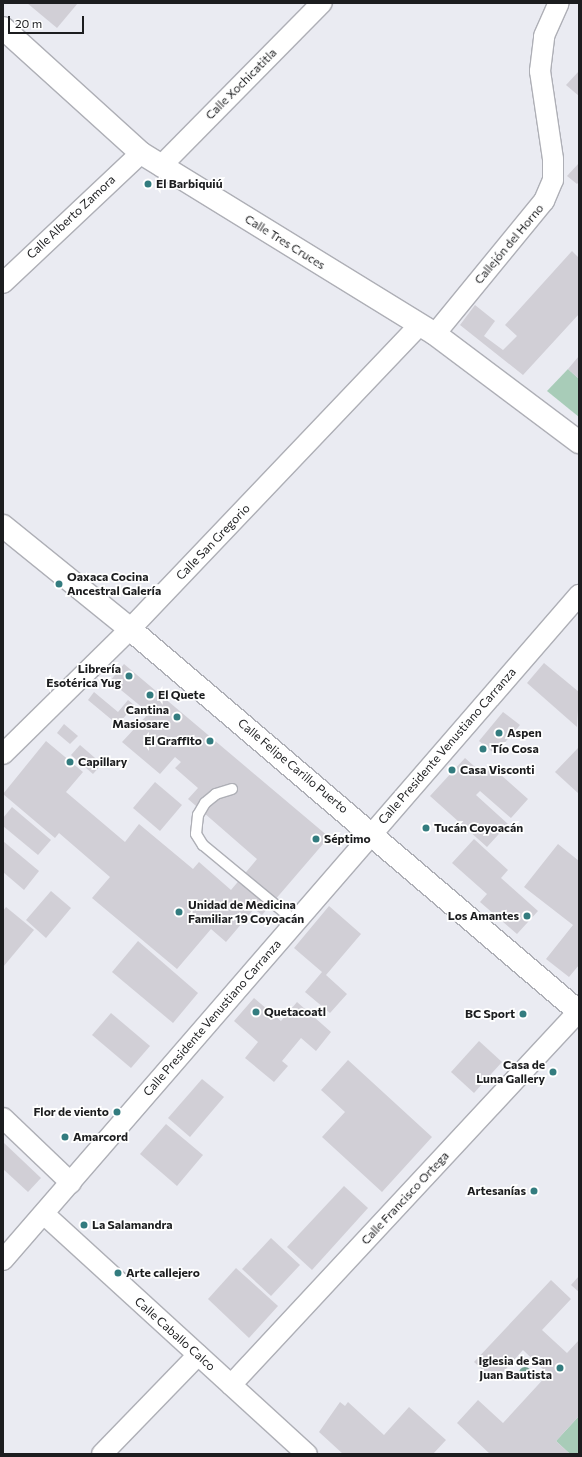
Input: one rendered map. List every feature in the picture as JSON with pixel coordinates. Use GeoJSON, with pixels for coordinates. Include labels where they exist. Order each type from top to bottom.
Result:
{"type":"FeatureCollection","features":[{"type":"Feature","properties":{"kind":"street","name":"Calle Xochicatitla"},"geometry":{"type":"LineString","coordinates":[[161,166],[322,3]]}},
{"type":"Feature","properties":{"kind":"street","name":"Callejón del Horno"},"geometry":{"type":"LineString","coordinates":[[427,330],[544,202],[553,180],[554,159],[540,71],[544,36],[559,3]]}},
{"type":"Feature","properties":{"kind":"street","name":"Calle Tres Cruces"},"geometry":{"type":"LineString","coordinates":[[3,28],[141,153],[427,330],[579,442]]}},
{"type":"Feature","properties":{"kind":"street","name":"Calle Alberto Zamora"},"geometry":{"type":"LineString","coordinates":[[3,283],[141,153]]}},
{"type":"Feature","properties":{"kind":"street","name":"Calle San Gregorio"},"geometry":{"type":"LineString","coordinates":[[3,754],[130,629],[427,330]]}},
{"type":"Feature","properties":{"kind":"street","name":"Calle Felipe Carillo Puerto"},"geometry":{"type":"LineString","coordinates":[[3,526],[130,629],[579,1012]]}},
{"type":"Feature","properties":{"kind":"street","name":"Calle Presidente Venustiano Carranza"},"geometry":{"type":"LineString","coordinates":[[3,1260],[71,1183],[371,833],[579,595]]}},
{"type":"Feature","properties":{"kind":"street","name":"Calle Francisco Ortega"},"geometry":{"type":"LineString","coordinates":[[231,1385],[579,1012]]}},
{"type":"Feature","properties":{"kind":"street"},"geometry":{"type":"LineString","coordinates":[[3,1118],[71,1183]]}},
{"type":"Feature","properties":{"kind":"street","name":"Calle Caballo Calco"},"geometry":{"type":"LineString","coordinates":[[44,1214],[307,1454]]}},
{"type":"Feature","properties":{"kind":"street"},"geometry":{"type":"LineString","coordinates":[[102,1454],[198,1354]]}},
{"type":"Feature","properties":{"kind":"lane"},"geometry":{"type":"LineString","coordinates":[[232,789],[216,794],[205,803],[198,815],[196,834],[203,844],[295,921]]}},
{"type":"Feature","properties":{"kind":"green space"},"geometry":{"type":"Polygon","coordinates":[[[568,369],[579,379],[579,417],[547,391],[568,369]]]}},
{"type":"Feature","properties":{"kind":"green space"},"geometry":{"type":"Polygon","coordinates":[[[579,1416],[579,1454],[570,1454],[556,1441],[579,1416]]]}},
{"type":"Feature","properties":{"kind":"building"},"geometry":{"type":"Polygon","coordinates":[[[27,3],[78,3],[57,28],[27,3]]]}},
{"type":"Feature","properties":{"kind":"building"},"geometry":{"type":"Polygon","coordinates":[[[579,71],[579,96],[566,85],[579,71]]]}},
{"type":"Feature","properties":{"kind":"building"},"geometry":{"type":"Polygon","coordinates":[[[579,163],[579,182],[577,184],[567,176],[579,163]]]}},
{"type":"Feature","properties":{"kind":"building"},"geometry":{"type":"Polygon","coordinates":[[[572,251],[579,258],[579,314],[523,375],[460,325],[475,305],[495,321],[484,336],[503,350],[517,336],[505,325],[572,251]]]}},
{"type":"Feature","properties":{"kind":"building"},"geometry":{"type":"Polygon","coordinates":[[[579,356],[579,379],[568,369],[579,356]]]}},
{"type":"Feature","properties":{"kind":"building"},"geometry":{"type":"Polygon","coordinates":[[[544,663],[579,692],[577,727],[527,683],[544,663]]]}},
{"type":"Feature","properties":{"kind":"building"},"geometry":{"type":"Polygon","coordinates":[[[124,664],[329,837],[262,915],[254,909],[226,942],[211,929],[177,969],[92,898],[110,877],[59,833],[55,838],[3,794],[46,741],[83,772],[66,792],[125,842],[139,824],[193,869],[199,862],[231,890],[257,859],[188,799],[198,788],[175,768],[181,762],[175,757],[160,774],[122,742],[149,713],[110,681],[124,664]]]}},
{"type":"Feature","properties":{"kind":"building"},"geometry":{"type":"Polygon","coordinates":[[[94,692],[118,712],[128,700],[134,705],[118,725],[88,700],[94,692]]]}},
{"type":"Feature","properties":{"kind":"building","name":"Aspen"},"geometry":{"type":"Polygon","coordinates":[[[503,712],[520,725],[495,754],[479,741],[503,712]]]}},
{"type":"Feature","properties":{"kind":"building"},"geometry":{"type":"Polygon","coordinates":[[[64,724],[78,736],[70,744],[57,733],[64,724]]]}},
{"type":"Feature","properties":{"kind":"building"},"geometry":{"type":"Polygon","coordinates":[[[80,745],[102,764],[93,774],[71,755],[80,745]]]}},
{"type":"Feature","properties":{"kind":"building"},"geometry":{"type":"Polygon","coordinates":[[[579,747],[579,794],[555,772],[579,747]]]}},
{"type":"Feature","properties":{"kind":"building"},"geometry":{"type":"Polygon","coordinates":[[[465,758],[484,775],[492,767],[528,799],[511,818],[480,791],[476,795],[508,824],[487,847],[430,796],[465,758]]]}},
{"type":"Feature","properties":{"kind":"building"},"geometry":{"type":"Polygon","coordinates":[[[155,782],[182,805],[160,831],[133,808],[155,782]]]}},
{"type":"Feature","properties":{"kind":"building"},"geometry":{"type":"Polygon","coordinates":[[[12,807],[51,840],[38,855],[3,826],[3,818],[12,807]]]}},
{"type":"Feature","properties":{"kind":"building"},"geometry":{"type":"Polygon","coordinates":[[[474,839],[508,870],[501,878],[538,911],[517,934],[480,902],[487,894],[452,863],[474,839]]]}},
{"type":"Feature","properties":{"kind":"building"},"geometry":{"type":"Polygon","coordinates":[[[3,841],[39,871],[24,890],[3,872],[3,841]]]}},
{"type":"Feature","properties":{"kind":"building"},"geometry":{"type":"Polygon","coordinates":[[[558,844],[579,861],[579,965],[569,977],[546,959],[573,925],[524,887],[558,844]]]}},
{"type":"Feature","properties":{"kind":"building"},"geometry":{"type":"Polygon","coordinates":[[[51,891],[71,908],[46,938],[26,920],[51,891]]]}},
{"type":"Feature","properties":{"kind":"building"},"geometry":{"type":"Polygon","coordinates":[[[329,906],[361,934],[326,975],[347,994],[330,1013],[305,992],[322,972],[294,948],[329,906]]]}},
{"type":"Feature","properties":{"kind":"building"},"geometry":{"type":"Polygon","coordinates":[[[6,907],[34,930],[3,967],[3,911],[6,907]]]}},
{"type":"Feature","properties":{"kind":"building"},"geometry":{"type":"Polygon","coordinates":[[[138,941],[198,993],[173,1023],[112,972],[138,941]]]}},
{"type":"Feature","properties":{"kind":"building"},"geometry":{"type":"Polygon","coordinates":[[[254,998],[281,1021],[297,1002],[331,1032],[316,1051],[301,1038],[282,1061],[288,1066],[274,1082],[245,1058],[258,1042],[234,1021],[254,998]]]}},
{"type":"Feature","properties":{"kind":"building"},"geometry":{"type":"Polygon","coordinates":[[[111,1013],[150,1046],[131,1068],[92,1035],[111,1013]]]}},
{"type":"Feature","properties":{"kind":"building"},"geometry":{"type":"Polygon","coordinates":[[[479,1041],[502,1062],[474,1093],[451,1072],[479,1041]]]}},
{"type":"Feature","properties":{"kind":"building"},"geometry":{"type":"Polygon","coordinates":[[[348,1060],[432,1137],[382,1192],[322,1137],[345,1112],[321,1090],[348,1060]]]}},
{"type":"Feature","properties":{"kind":"building"},"geometry":{"type":"Polygon","coordinates":[[[202,1079],[224,1097],[190,1137],[168,1118],[202,1079]]]}},
{"type":"Feature","properties":{"kind":"building"},"geometry":{"type":"Polygon","coordinates":[[[166,1124],[203,1155],[177,1186],[140,1154],[166,1124]]]}},
{"type":"Feature","properties":{"kind":"building"},"geometry":{"type":"Polygon","coordinates":[[[3,1142],[41,1178],[28,1192],[3,1169],[3,1142]]]}},
{"type":"Feature","properties":{"kind":"building"},"geometry":{"type":"Polygon","coordinates":[[[344,1186],[368,1208],[312,1270],[287,1247],[344,1186]]]}},
{"type":"Feature","properties":{"kind":"building"},"geometry":{"type":"Polygon","coordinates":[[[271,1238],[300,1265],[271,1296],[242,1269],[271,1238]]]}},
{"type":"Feature","properties":{"kind":"building"},"geometry":{"type":"Polygon","coordinates":[[[236,1268],[278,1306],[249,1338],[208,1299],[236,1268]]]}},
{"type":"Feature","properties":{"kind":"building"},"geometry":{"type":"Polygon","coordinates":[[[579,1276],[579,1292],[571,1285],[579,1276]]]}},
{"type":"Feature","properties":{"kind":"building","name":"Iglesia de San Juan Bautista"},"geometry":{"type":"Polygon","coordinates":[[[551,1280],[571,1299],[542,1330],[567,1353],[579,1340],[579,1416],[556,1441],[570,1454],[490,1454],[457,1423],[478,1400],[503,1423],[548,1374],[523,1350],[495,1381],[474,1362],[551,1280]]]}},
{"type":"Feature","properties":{"kind":"building"},"geometry":{"type":"Polygon","coordinates":[[[340,1402],[345,1406],[348,1402],[384,1435],[409,1407],[446,1440],[433,1454],[343,1454],[319,1432],[340,1402]]]}},
{"type":"Feature","properties":{"kind":"place","name":"El Barbiquiú"},"geometry":{"type":"Point","coordinates":[148,184]}},
{"type":"Feature","properties":{"kind":"place","name":"Oaxaca Cocina Ancestral Galería"},"geometry":{"type":"Point","coordinates":[59,584]}},
{"type":"Feature","properties":{"kind":"place","name":"Librería Esotérica Yug"},"geometry":{"type":"Point","coordinates":[129,676]}},
{"type":"Feature","properties":{"kind":"place","name":"El Quete"},"geometry":{"type":"Point","coordinates":[150,695]}},
{"type":"Feature","properties":{"kind":"place","name":"Cantina Masiosare"},"geometry":{"type":"Point","coordinates":[177,717]}},
{"type":"Feature","properties":{"kind":"place","name":"Aspen"},"geometry":{"type":"Point","coordinates":[499,733]}},
{"type":"Feature","properties":{"kind":"place","name":"El Graffito"},"geometry":{"type":"Point","coordinates":[210,741]}},
{"type":"Feature","properties":{"kind":"place","name":"Tío Cosa"},"geometry":{"type":"Point","coordinates":[483,749]}},
{"type":"Feature","properties":{"kind":"place","name":"Capillary"},"geometry":{"type":"Point","coordinates":[70,762]}},
{"type":"Feature","properties":{"kind":"place","name":"Casa Visconti"},"geometry":{"type":"Point","coordinates":[452,770]}},
{"type":"Feature","properties":{"kind":"place","name":"Tucán Coyoacán"},"geometry":{"type":"Point","coordinates":[426,828]}},
{"type":"Feature","properties":{"kind":"place","name":"Séptimo"},"geometry":{"type":"Point","coordinates":[316,839]}},
{"type":"Feature","properties":{"kind":"place","name":"Unidad de Medicina Familiar 19 Coyoacán"},"geometry":{"type":"Point","coordinates":[179,912]}},
{"type":"Feature","properties":{"kind":"place","name":"Los Amantes"},"geometry":{"type":"Point","coordinates":[527,916]}},
{"type":"Feature","properties":{"kind":"place","name":"Quetacoatl"},"geometry":{"type":"Point","coordinates":[256,1012]}},
{"type":"Feature","properties":{"kind":"place","name":"BC Sport"},"geometry":{"type":"Point","coordinates":[523,1014]}},
{"type":"Feature","properties":{"kind":"place","name":"Casa de Luna Gallery"},"geometry":{"type":"Point","coordinates":[553,1072]}},
{"type":"Feature","properties":{"kind":"place","name":"Flor de viento"},"geometry":{"type":"Point","coordinates":[117,1112]}},
{"type":"Feature","properties":{"kind":"place","name":"Amarcord"},"geometry":{"type":"Point","coordinates":[65,1137]}},
{"type":"Feature","properties":{"kind":"place","name":"Artesanías"},"geometry":{"type":"Point","coordinates":[534,1191]}},
{"type":"Feature","properties":{"kind":"place","name":"La Salamandra"},"geometry":{"type":"Point","coordinates":[84,1225]}},
{"type":"Feature","properties":{"kind":"place","name":"Arte callejero"},"geometry":{"type":"Point","coordinates":[118,1273]}},
{"type":"Feature","properties":{"kind":"place","name":"Iglesia de San Juan Bautista"},"geometry":{"type":"Point","coordinates":[560,1368]}}]}
